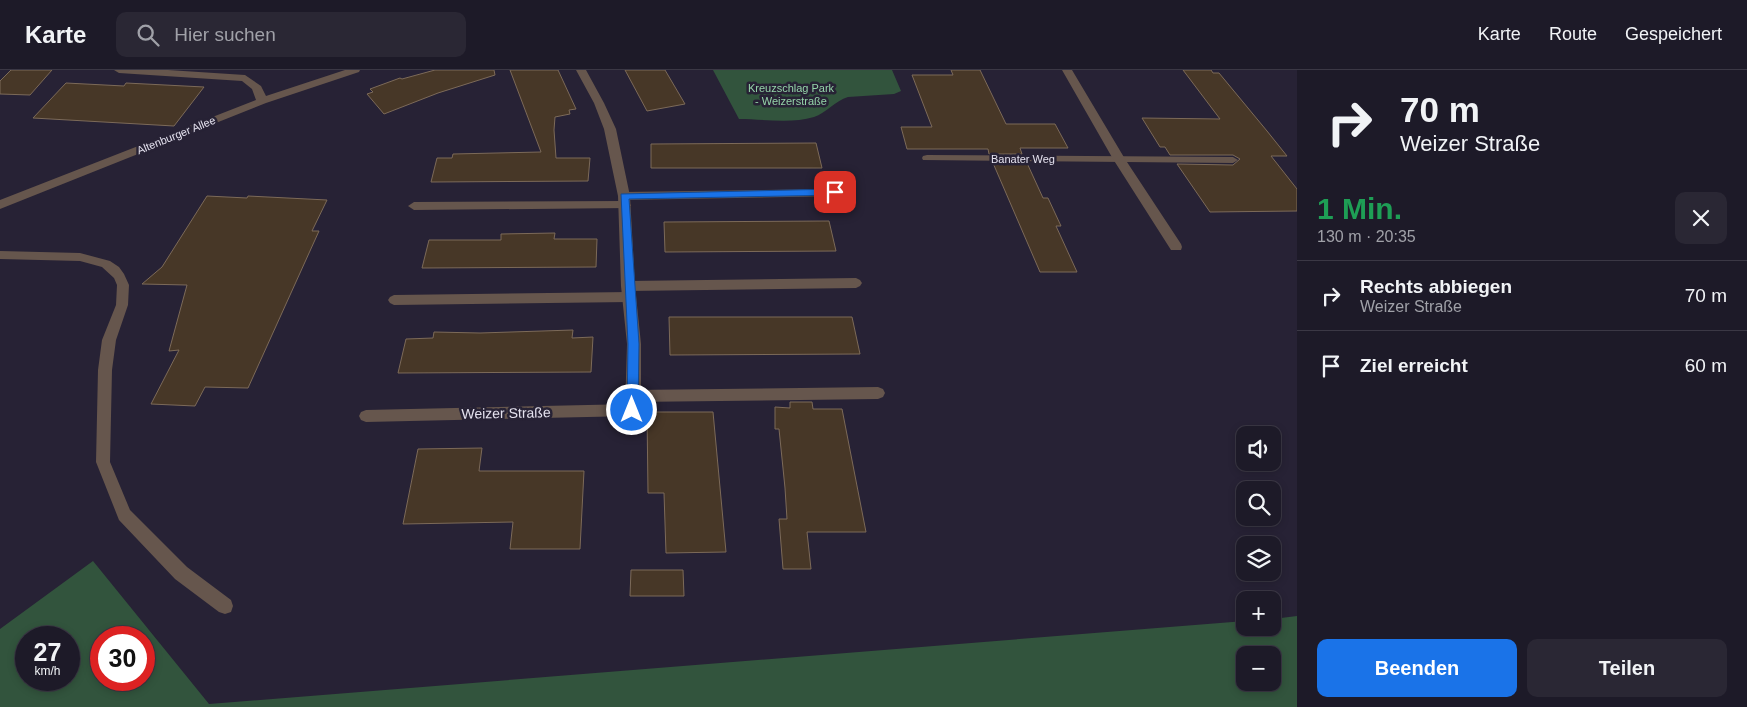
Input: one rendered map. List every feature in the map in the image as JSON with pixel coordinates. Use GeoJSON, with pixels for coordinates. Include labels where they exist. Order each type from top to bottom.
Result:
{"type":"FeatureCollection","features":[{"type":"Feature","properties":{"kind":"street"},"geometry":{"type":"LineString","coordinates":[[120,70],[245,78],[257,88],[262,100]]}},
{"type":"Feature","properties":{"kind":"street","name":"Altenburger Allee"},"geometry":{"type":"LineString","coordinates":[[0,205],[262,100],[355,70]]}},
{"type":"Feature","properties":{"kind":"street"},"geometry":{"type":"LineString","coordinates":[[581,70],[599,103],[610,129],[625,200],[629,292],[634,344],[632,403]]}},
{"type":"Feature","properties":{"kind":"street"},"geometry":{"type":"LineString","coordinates":[[1067,70],[1119,159],[1176,247]]}},
{"type":"Feature","properties":{"kind":"lane","name":"Banater Weg"},"geometry":{"type":"LineString","coordinates":[[927,158],[1233,160]]}},
{"type":"Feature","properties":{"kind":"lane"},"geometry":{"type":"LineString","coordinates":[[414,206],[835,192]]}},
{"type":"Feature","properties":{"kind":"lane"},"geometry":{"type":"LineString","coordinates":[[0,255],[80,257],[106,264],[115,270],[120,277],[123,285],[122,305],[109,340],[105,370],[103,462],[124,515],[181,574],[226,606]]}},
{"type":"Feature","properties":{"kind":"lane"},"geometry":{"type":"LineString","coordinates":[[394,300],[856,283]]}},
{"type":"Feature","properties":{"kind":"lane","name":"Weizer Straße"},"geometry":{"type":"LineString","coordinates":[[366,416],[878,393]]}},
{"type":"Feature","properties":{"kind":"green space","name":"Kreuzschlag Park - Weizerstraße"},"geometry":{"type":"Polygon","coordinates":[[[713,70],[892,70],[901,91],[894,94],[848,97],[818,115],[805,119],[786,121],[739,119],[713,70]]]}},
{"type":"Feature","properties":{"kind":"green space"},"geometry":{"type":"Polygon","coordinates":[[[93,561],[146,626],[90,626],[90,691],[155,691],[155,637],[209,704],[1236,622],[1236,636],[1281,636],[1281,618],[1297,616],[1297,707],[0,707],[0,629],[93,561]]]}},
{"type":"Feature","properties":{"kind":"building"},"geometry":{"type":"Polygon","coordinates":[[[11,70],[52,70],[30,95],[0,94],[0,81],[11,70]]]}},
{"type":"Feature","properties":{"kind":"building"},"geometry":{"type":"Polygon","coordinates":[[[435,70],[494,70],[495,75],[438,93],[384,114],[367,94],[373,92],[370,89],[400,78],[435,70]]]}},
{"type":"Feature","properties":{"kind":"building"},"geometry":{"type":"Polygon","coordinates":[[[510,70],[558,70],[576,109],[569,110],[570,114],[555,117],[556,158],[590,158],[588,181],[431,182],[437,158],[452,158],[453,154],[541,152],[510,70]]]}},
{"type":"Feature","properties":{"kind":"building"},"geometry":{"type":"Polygon","coordinates":[[[625,70],[665,70],[685,104],[647,111],[625,70]]]}},
{"type":"Feature","properties":{"kind":"building"},"geometry":{"type":"Polygon","coordinates":[[[951,70],[980,70],[1006,124],[1055,124],[1068,148],[1020,148],[1022,154],[989,154],[988,149],[907,149],[901,127],[932,127],[912,75],[953,75],[951,70]]]}},
{"type":"Feature","properties":{"kind":"building"},"geometry":{"type":"Polygon","coordinates":[[[1183,70],[1211,70],[1213,73],[1219,73],[1267,131],[1287,156],[1271,156],[1297,189],[1297,211],[1210,212],[1177,164],[1233,165],[1240,159],[1233,155],[1170,155],[1165,147],[1160,147],[1142,118],[1220,119],[1183,70]]]}},
{"type":"Feature","properties":{"kind":"building"},"geometry":{"type":"Polygon","coordinates":[[[66,83],[124,86],[126,83],[204,87],[174,126],[33,118],[66,83]]]}},
{"type":"Feature","properties":{"kind":"building"},"geometry":{"type":"Polygon","coordinates":[[[816,143],[822,168],[651,168],[651,144],[816,143]]]}},
{"type":"Feature","properties":{"kind":"building"},"geometry":{"type":"Polygon","coordinates":[[[993,163],[1027,163],[1043,198],[1048,198],[1061,226],[1056,226],[1077,272],[1040,272],[993,163]]]}},
{"type":"Feature","properties":{"kind":"building"},"geometry":{"type":"Polygon","coordinates":[[[207,196],[327,200],[312,231],[319,231],[248,388],[205,387],[195,406],[151,404],[179,350],[169,351],[187,285],[142,284],[162,267],[207,196]]]}},
{"type":"Feature","properties":{"kind":"building"},"geometry":{"type":"Polygon","coordinates":[[[829,221],[836,251],[665,252],[664,222],[829,221]]]}},
{"type":"Feature","properties":{"kind":"building"},"geometry":{"type":"Polygon","coordinates":[[[555,233],[554,239],[597,239],[596,267],[422,268],[429,240],[501,240],[501,234],[555,233]]]}},
{"type":"Feature","properties":{"kind":"building"},"geometry":{"type":"Polygon","coordinates":[[[669,317],[852,317],[860,354],[670,355],[669,317]]]}},
{"type":"Feature","properties":{"kind":"building"},"geometry":{"type":"Polygon","coordinates":[[[573,330],[572,338],[593,337],[591,372],[398,373],[406,339],[433,338],[434,332],[480,333],[573,330]]]}},
{"type":"Feature","properties":{"kind":"building"},"geometry":{"type":"Polygon","coordinates":[[[790,402],[812,402],[813,409],[842,409],[866,532],[807,532],[811,569],[783,569],[779,519],[787,519],[779,429],[775,429],[775,407],[790,408],[790,402]]]}},
{"type":"Feature","properties":{"kind":"building"},"geometry":{"type":"Polygon","coordinates":[[[647,412],[713,412],[726,552],[666,553],[664,493],[648,493],[647,412]]]}},
{"type":"Feature","properties":{"kind":"building"},"geometry":{"type":"Polygon","coordinates":[[[482,448],[479,471],[584,471],[580,549],[510,549],[513,522],[403,524],[418,449],[482,448]]]}},
{"type":"Feature","properties":{"kind":"building"},"geometry":{"type":"Polygon","coordinates":[[[631,570],[683,570],[684,596],[630,596],[631,570]]]}},
{"type":"Feature","properties":{"kind":"route"},"geometry":{"type":"LineString","coordinates":[[632,410],[634,344],[628,286],[624,196],[835,192]]}}]}
